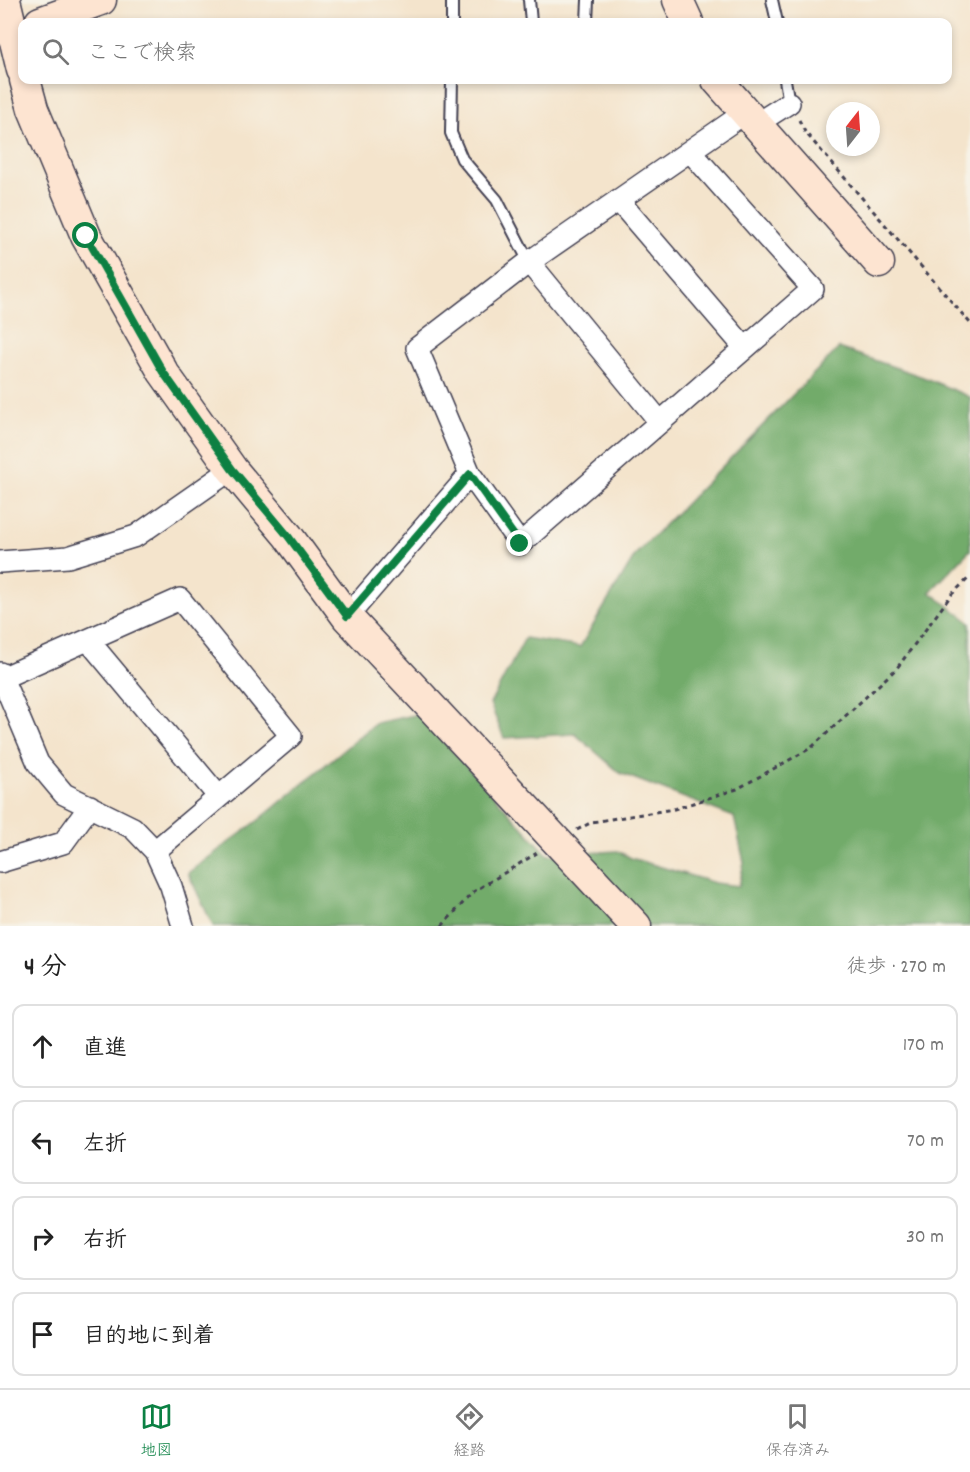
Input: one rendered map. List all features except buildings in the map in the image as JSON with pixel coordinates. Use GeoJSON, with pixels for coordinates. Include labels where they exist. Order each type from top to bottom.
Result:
{"type":"FeatureCollection","features":[{"type":"Feature","properties":{"kind":"street"},"geometry":{"type":"LineString","coordinates":[[5,0],[18,55]]}},
{"type":"Feature","properties":{"kind":"street"},"geometry":{"type":"LineString","coordinates":[[51,18],[101,0]]}},
{"type":"Feature","properties":{"kind":"street"},"geometry":{"type":"LineString","coordinates":[[678,0],[686,18]]}},
{"type":"Feature","properties":{"kind":"street"},"geometry":{"type":"LineString","coordinates":[[26,84],[33,109],[86,236],[163,372],[232,469],[288,536],[347,616],[636,926]]}},
{"type":"Feature","properties":{"kind":"street"},"geometry":{"type":"LineString","coordinates":[[721,84],[879,263]]}},
{"type":"Feature","properties":{"kind":"street"},"geometry":{"type":"LineString","coordinates":[[690,151],[813,288],[520,544],[470,474],[417,348],[529,262],[690,151],[751,118],[789,102]]}},
{"type":"Feature","properties":{"kind":"street"},"geometry":{"type":"LineString","coordinates":[[618,201],[744,348]]}},
{"type":"Feature","properties":{"kind":"street"},"geometry":{"type":"LineString","coordinates":[[529,262],[660,422]]}},
{"type":"Feature","properties":{"kind":"street"},"geometry":{"type":"LineString","coordinates":[[0,562],[68,557],[136,536],[232,469]]}},
{"type":"Feature","properties":{"kind":"street"},"geometry":{"type":"LineString","coordinates":[[347,616],[470,474]]}},
{"type":"Feature","properties":{"kind":"street"},"geometry":{"type":"LineString","coordinates":[[155,851],[291,736],[180,599],[1,676],[38,762],[64,794],[133,828],[155,851],[171,886],[183,926]]}},
{"type":"Feature","properties":{"kind":"street"},"geometry":{"type":"LineString","coordinates":[[88,640],[219,797]]}},
{"type":"Feature","properties":{"kind":"street"},"geometry":{"type":"LineString","coordinates":[[0,862],[63,843],[90,806]]}},
{"type":"Feature","properties":{"kind":"lane"},"geometry":{"type":"LineString","coordinates":[[452,0],[452,18]]}},
{"type":"Feature","properties":{"kind":"lane"},"geometry":{"type":"LineString","coordinates":[[529,0],[531,18]]}},
{"type":"Feature","properties":{"kind":"lane"},"geometry":{"type":"LineString","coordinates":[[586,18],[588,0]]}},
{"type":"Feature","properties":{"kind":"lane"},"geometry":{"type":"LineString","coordinates":[[772,0],[776,18]]}},
{"type":"Feature","properties":{"kind":"lane"},"geometry":{"type":"LineString","coordinates":[[452,84],[451,133],[458,150],[462,159],[496,200],[529,262]]}},
{"type":"Feature","properties":{"kind":"lane"},"geometry":{"type":"LineString","coordinates":[[786,84],[789,102]]}},
{"type":"Feature","properties":{"kind":"path"},"geometry":{"type":"LineString","coordinates":[[789,102],[805,132],[970,323]]}},
{"type":"Feature","properties":{"kind":"path"},"geometry":{"type":"LineString","coordinates":[[442,926],[473,892],[592,822],[674,809],[737,789],[811,748],[897,668],[952,594],[970,577]]}},
{"type":"Feature","properties":{"kind":"green space"},"geometry":{"type":"Polygon","coordinates":[[[839,348],[923,377],[970,397],[970,550],[930,592],[970,622],[970,926],[213,926],[188,873],[260,819],[376,723],[419,714],[548,855],[618,851],[631,858],[715,883],[739,886],[744,862],[734,817],[620,773],[575,734],[504,738],[490,704],[525,638],[580,647],[636,554],[839,348]]]}},
{"type":"Feature","properties":{"kind":"route"},"geometry":{"type":"LineString","coordinates":[[86,236],[163,372],[232,469],[288,536],[347,616],[470,474],[520,544]]}}]}
